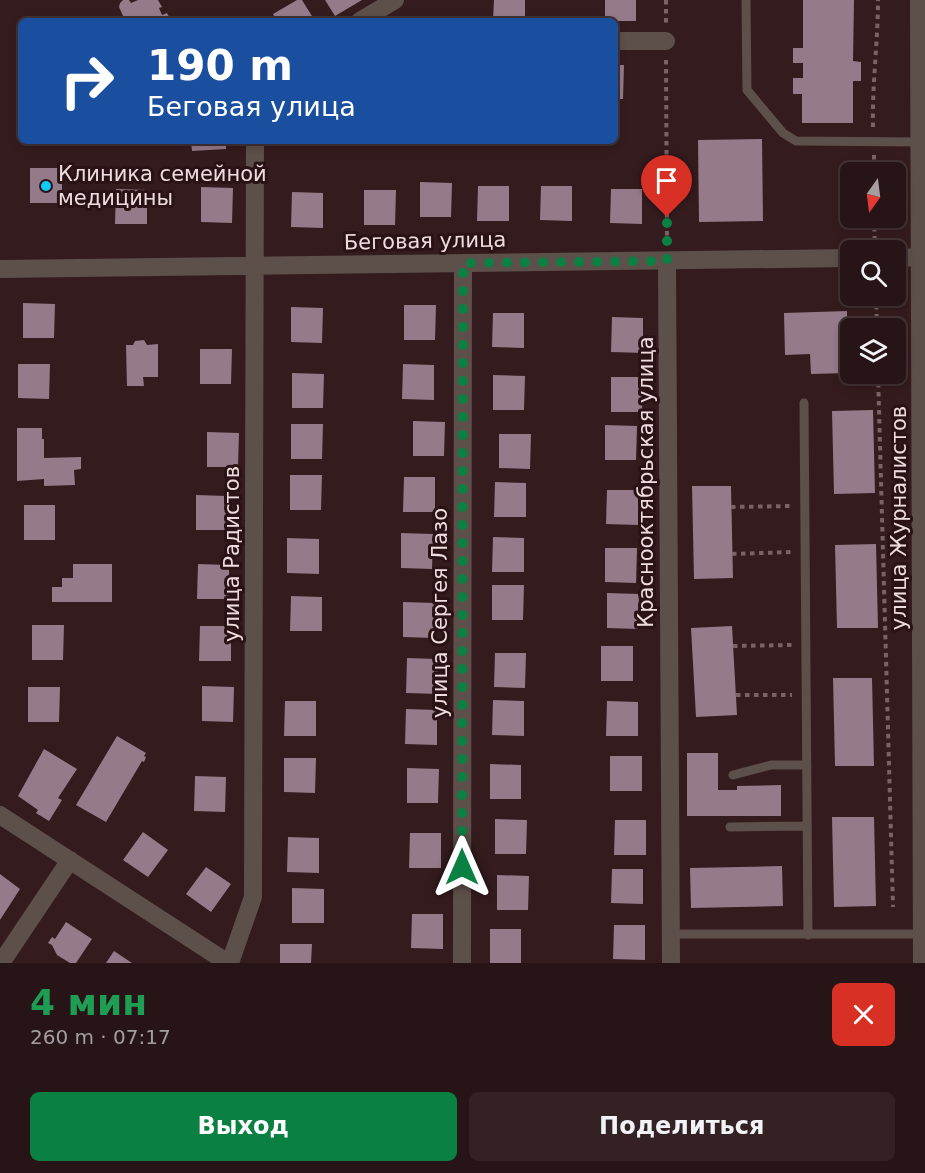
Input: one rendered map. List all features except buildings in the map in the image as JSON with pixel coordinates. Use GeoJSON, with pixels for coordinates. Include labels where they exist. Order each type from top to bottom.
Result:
{"type":"FeatureCollection","features":[{"type":"Feature","properties":{"kind":"street"},"geometry":{"type":"LineString","coordinates":[[365,18],[395,0]]}},
{"type":"Feature","properties":{"kind":"street","name":"улица Журналистов"},"geometry":{"type":"LineString","coordinates":[[920,0],[923,257],[922,963]]}},
{"type":"Feature","properties":{"kind":"street"},"geometry":{"type":"LineString","coordinates":[[618,41],[666,41]]}},
{"type":"Feature","properties":{"kind":"street","name":"улица Радистов"},"geometry":{"type":"LineString","coordinates":[[229,963],[253,897],[255,144]]}},
{"type":"Feature","properties":{"kind":"street"},"geometry":{"type":"LineString","coordinates":[[906,258],[923,257]]}},
{"type":"Feature","properties":{"kind":"street","name":"Беговая улица"},"geometry":{"type":"LineString","coordinates":[[0,269],[840,258]]}},
{"type":"Feature","properties":{"kind":"street","name":"Краснооктябрьская улица"},"geometry":{"type":"LineString","coordinates":[[667,261],[671,963]]}},
{"type":"Feature","properties":{"kind":"street","name":"улица Сергея Лазо"},"geometry":{"type":"LineString","coordinates":[[462,963],[463,263]]}},
{"type":"Feature","properties":{"kind":"street"},"geometry":{"type":"LineString","coordinates":[[0,815],[229,963]]}},
{"type":"Feature","properties":{"kind":"street"},"geometry":{"type":"LineString","coordinates":[[1,963],[70,860]]}},
{"type":"Feature","properties":{"kind":"lane"},"geometry":{"type":"LineString","coordinates":[[746,0],[747,90],[783,133],[796,141],[920,142]]}},
{"type":"Feature","properties":{"kind":"lane"},"geometry":{"type":"LineString","coordinates":[[804,403],[808,934]]}},
{"type":"Feature","properties":{"kind":"lane"},"geometry":{"type":"LineString","coordinates":[[733,775],[771,765],[807,765]]}},
{"type":"Feature","properties":{"kind":"lane"},"geometry":{"type":"LineString","coordinates":[[730,826],[807,826]]}},
{"type":"Feature","properties":{"kind":"lane"},"geometry":{"type":"LineString","coordinates":[[670,934],[921,934]]}},
{"type":"Feature","properties":{"kind":"path"},"geometry":{"type":"LineString","coordinates":[[666,0],[667,261]]}},
{"type":"Feature","properties":{"kind":"path"},"geometry":{"type":"LineString","coordinates":[[874,162],[873,106],[878,0]]}},
{"type":"Feature","properties":{"kind":"path"},"geometry":{"type":"LineString","coordinates":[[878,384],[892,907]]}},
{"type":"Feature","properties":{"kind":"path"},"geometry":{"type":"LineString","coordinates":[[731,507],[805,505]]}},
{"type":"Feature","properties":{"kind":"path"},"geometry":{"type":"LineString","coordinates":[[732,554],[805,552]]}},
{"type":"Feature","properties":{"kind":"path"},"geometry":{"type":"LineString","coordinates":[[733,646],[806,645]]}},
{"type":"Feature","properties":{"kind":"path"},"geometry":{"type":"LineString","coordinates":[[736,695],[806,695]]}},
{"type":"Feature","properties":{"kind":"place","name":"Клиника семейной медицины"},"geometry":{"type":"Point","coordinates":[46,186]}},
{"type":"Feature","properties":{"kind":"route"},"geometry":{"type":"LineString","coordinates":[[462,867],[463,263],[667,261],[667,217]]}}]}
